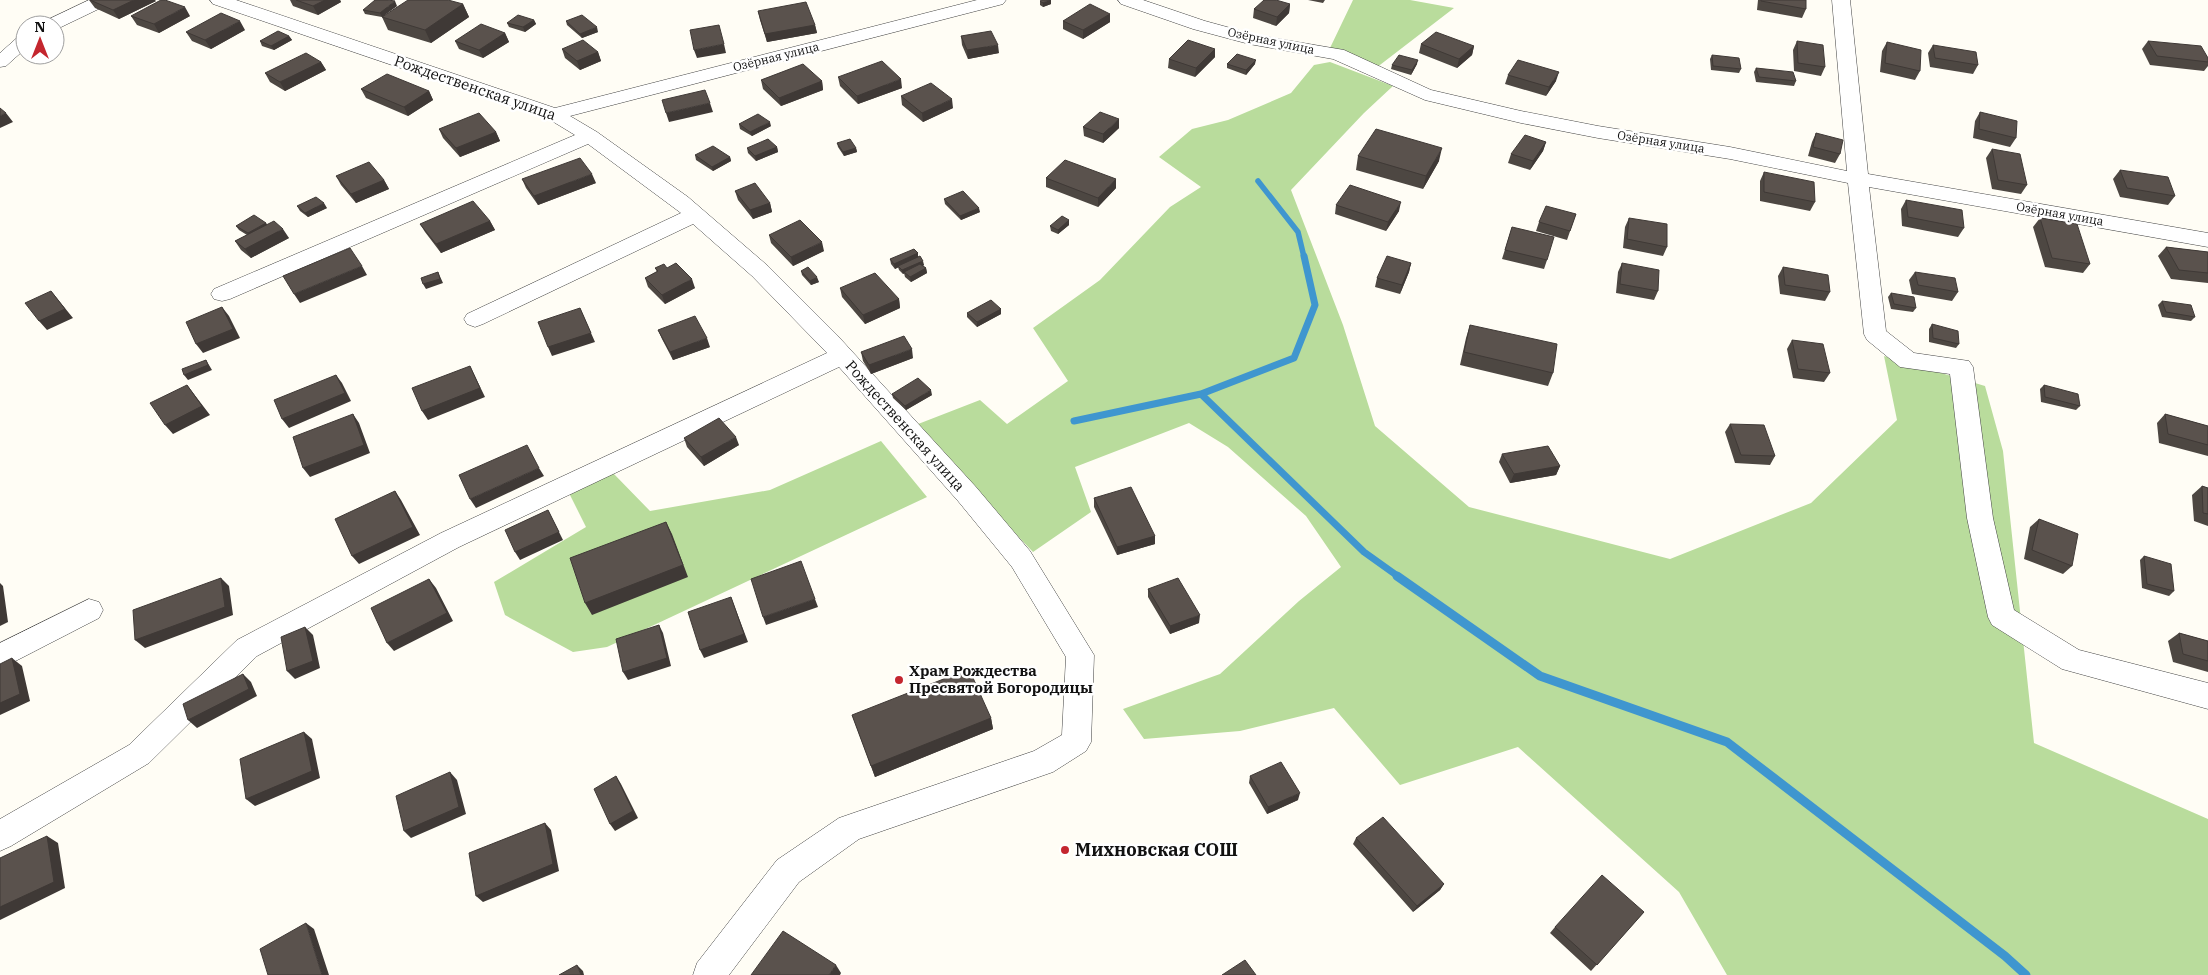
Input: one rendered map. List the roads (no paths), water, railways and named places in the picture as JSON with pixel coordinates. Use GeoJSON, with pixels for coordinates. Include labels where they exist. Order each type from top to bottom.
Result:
{"type":"FeatureCollection","features":[{"type":"Feature","properties":{"kind":"street"},"geometry":{"type":"LineString","coordinates":[[65,18],[103,0]]}},
{"type":"Feature","properties":{"kind":"street","name":"Рождественская улица"},"geometry":{"type":"LineString","coordinates":[[219,0],[554,114],[590,136],[695,215],[760,271],[842,356],[967,494],[1021,559],[1080,655],[1076,742],[1043,762],[850,828],[788,871],[709,975]]}},
{"type":"Feature","properties":{"kind":"street","name":"Озёрная улица"},"geometry":{"type":"LineString","coordinates":[[554,114],[997,0]]}},
{"type":"Feature","properties":{"kind":"street","name":"Озёрная улица"},"geometry":{"type":"LineString","coordinates":[[1127,0],[1199,25],[1255,40],[1338,54],[1408,88],[1437,98],[1598,132],[1730,153],[1858,179],[2208,240]]}},
{"type":"Feature","properties":{"kind":"street"},"geometry":{"type":"LineString","coordinates":[[1841,0],[1875,334],[1908,361],[1961,367],[1980,518],[2002,617],[2072,660],[2208,696]]}},
{"type":"Feature","properties":{"kind":"street"},"geometry":{"type":"LineString","coordinates":[[0,62],[15,49]]}},
{"type":"Feature","properties":{"kind":"street"},"geometry":{"type":"LineString","coordinates":[[222,294],[590,136]]}},
{"type":"Feature","properties":{"kind":"street"},"geometry":{"type":"LineString","coordinates":[[475,319],[695,215]]}},
{"type":"Feature","properties":{"kind":"street"},"geometry":{"type":"LineString","coordinates":[[0,836],[139,754],[247,648],[450,540],[842,356]]}},
{"type":"Feature","properties":{"kind":"street"},"geometry":{"type":"LineString","coordinates":[[0,657],[89,610]]}},
{"type":"Feature","properties":{"kind":"waterway"},"geometry":{"type":"LineString","coordinates":[[1258,181],[1298,232],[1304,257]]}},
{"type":"Feature","properties":{"kind":"waterway"},"geometry":{"type":"LineString","coordinates":[[1201,394],[1294,358],[1315,305],[1304,256]]}},
{"type":"Feature","properties":{"kind":"waterway"},"geometry":{"type":"LineString","coordinates":[[1074,421],[1201,394]]}},
{"type":"Feature","properties":{"kind":"waterway"},"geometry":{"type":"LineString","coordinates":[[1201,394],[1364,552],[1399,577]]}},
{"type":"Feature","properties":{"kind":"waterway"},"geometry":{"type":"LineString","coordinates":[[1397,576],[1540,676],[1727,742],[2005,956],[2026,975]]}},
{"type":"Feature","properties":{"kind":"place","name":"Храм Рождества Пресвятой Богородицы"},"geometry":{"type":"Point","coordinates":[899,680]}},
{"type":"Feature","properties":{"kind":"place","name":"Михновская СОШ"},"geometry":{"type":"Point","coordinates":[1065,850]}}]}
